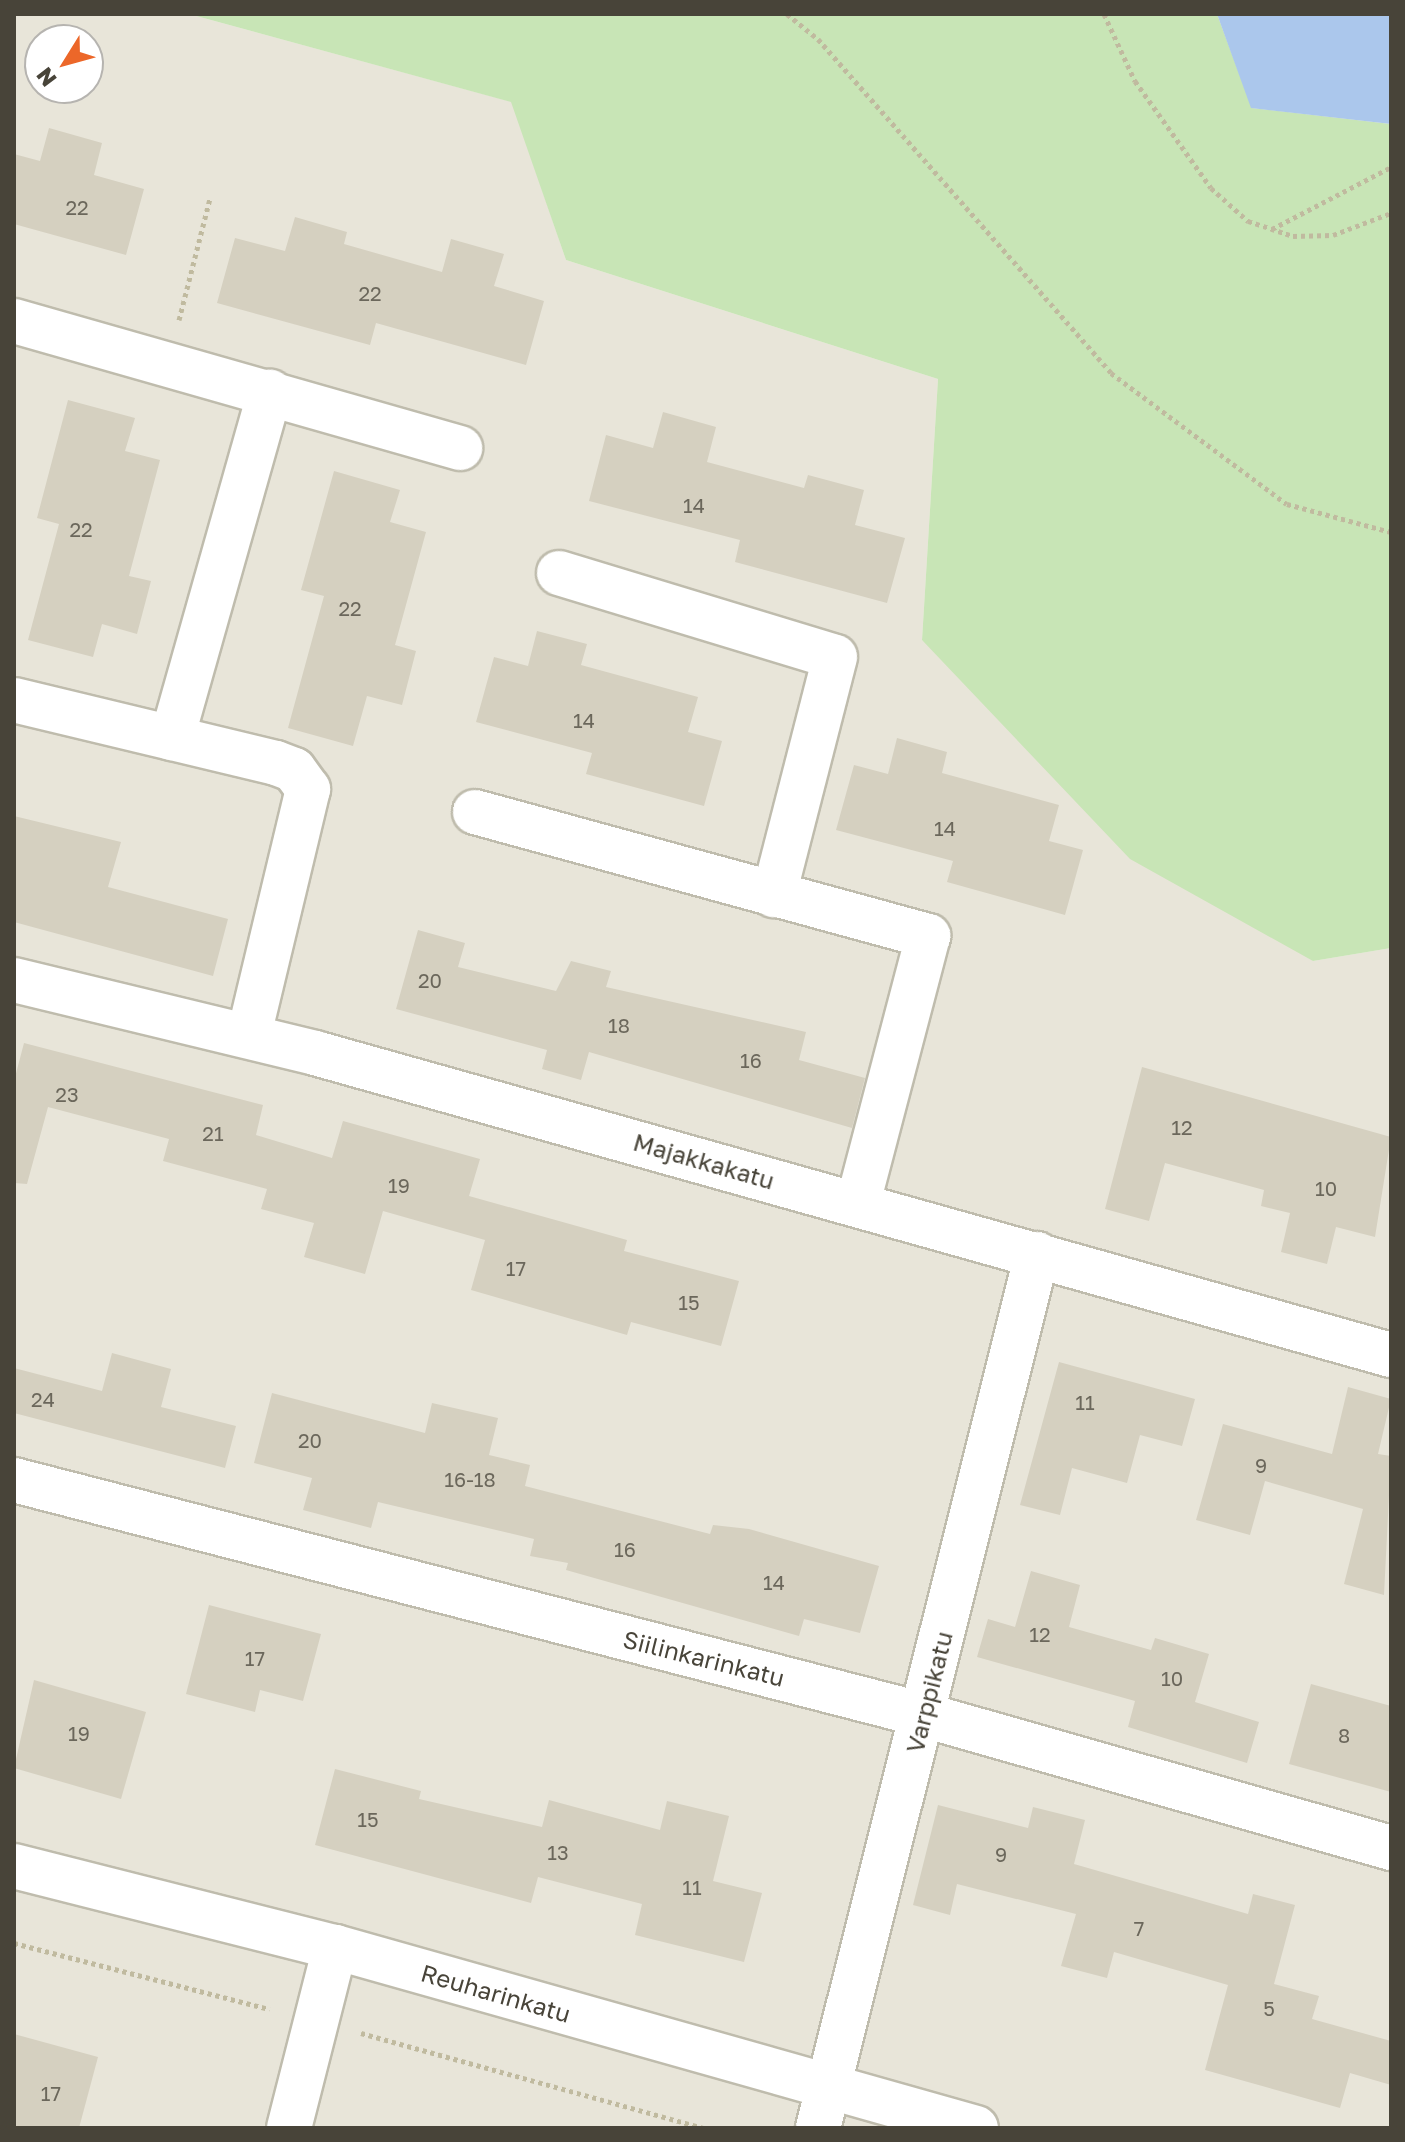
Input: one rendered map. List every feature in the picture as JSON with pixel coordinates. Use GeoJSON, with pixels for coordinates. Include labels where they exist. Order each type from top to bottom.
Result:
{"type":"FeatureCollection","features":[{"type":"Feature","properties":{"kind":"street"},"geometry":{"type":"LineString","coordinates":[[15,327],[168,364],[460,448]]}},
{"type":"Feature","properties":{"kind":"street"},"geometry":{"type":"LineString","coordinates":[[172,738],[270,392]]}},
{"type":"Feature","properties":{"kind":"street"},"geometry":{"type":"LineString","coordinates":[[559,573],[835,657],[774,895]]}},
{"type":"Feature","properties":{"kind":"street"},"geometry":{"type":"LineString","coordinates":[[14,700],[294,770],[308,789],[249,1035]]}},
{"type":"Feature","properties":{"kind":"street"},"geometry":{"type":"LineString","coordinates":[[475,812],[928,936],[858,1203]]}},
{"type":"Feature","properties":{"kind":"street","name":"Majakkakatu"},"geometry":{"type":"LineString","coordinates":[[14,980],[249,1035],[858,1203],[1391,1355]]}},
{"type":"Feature","properties":{"kind":"street","name":"Varppikatu"},"geometry":{"type":"LineString","coordinates":[[818,2128],[924,1715],[1037,1254]]}},
{"type":"Feature","properties":{"kind":"street","name":"Siilinkarinkatu"},"geometry":{"type":"LineString","coordinates":[[14,1480],[924,1715],[1391,1848]]}},
{"type":"Feature","properties":{"kind":"street","name":"Reuharinkatu"},"geometry":{"type":"LineString","coordinates":[[14,1866],[335,1947],[976,2128]]}},
{"type":"Feature","properties":{"kind":"street"},"geometry":{"type":"LineString","coordinates":[[289,2128],[335,1947]]}},
{"type":"Feature","properties":{"kind":"path"},"geometry":{"type":"LineString","coordinates":[[787,14],[818,39],[1111,373],[1287,504],[1391,532]]}},
{"type":"Feature","properties":{"kind":"path"},"geometry":{"type":"LineString","coordinates":[[1104,14],[1135,81],[1211,188],[1248,221],[1272,229],[1333,235],[1391,213]]}},
{"type":"Feature","properties":{"kind":"path"},"geometry":{"type":"LineString","coordinates":[[1272,229],[1391,167]]}},
{"type":"Feature","properties":{"kind":"path"},"geometry":{"type":"LineString","coordinates":[[168,364],[210,198]]}},
{"type":"Feature","properties":{"kind":"shaded area"},"geometry":{"type":"Polygon","coordinates":[[[14,14],[189,14],[512,102],[566,260],[938,379],[922,640],[1313,961],[1391,948],[1391,2128],[14,2128],[14,14]]]}},
{"type":"Feature","properties":{"kind":"green space"},"geometry":{"type":"Polygon","coordinates":[[[189,14],[1217,14],[1252,108],[1391,124],[1391,948],[1313,961],[1130,859],[922,640],[938,379],[566,260],[511,102],[189,14]]]}},
{"type":"Feature","properties":{"kind":"water"},"geometry":{"type":"Polygon","coordinates":[[[1217,14],[1391,14],[1391,124],[1251,108],[1217,14]]]}},
{"type":"Feature","properties":{"kind":"building"},"geometry":{"type":"Polygon","coordinates":[[[49,128],[102,143],[94,175],[144,189],[126,255],[14,224],[14,154],[40,161],[49,128]]]}},
{"type":"Feature","properties":{"kind":"building"},"geometry":{"type":"Polygon","coordinates":[[[295,217],[347,232],[344,244],[442,272],[451,239],[504,254],[494,286],[544,301],[526,365],[376,323],[370,345],[217,303],[235,238],[285,251],[295,217]]]}},
{"type":"Feature","properties":{"kind":"building"},"geometry":{"type":"Polygon","coordinates":[[[68,400],[135,418],[125,451],[160,460],[129,576],[151,581],[137,634],[102,624],[93,657],[28,640],[59,524],[37,518],[68,400]]]}},
{"type":"Feature","properties":{"kind":"building"},"geometry":{"type":"Polygon","coordinates":[[[663,412],[716,427],[707,462],[804,488],[808,475],[864,490],[855,525],[905,538],[887,603],[735,562],[740,540],[589,501],[606,435],[653,448],[663,412]]]}},
{"type":"Feature","properties":{"kind":"building"},"geometry":{"type":"Polygon","coordinates":[[[334,471],[400,490],[390,522],[426,532],[395,645],[416,651],[402,705],[367,696],[353,746],[288,728],[324,596],[301,590],[334,471]]]}},
{"type":"Feature","properties":{"kind":"building"},"geometry":{"type":"Polygon","coordinates":[[[537,631],[587,644],[581,665],[698,697],[688,732],[722,741],[704,806],[586,774],[592,753],[476,722],[494,657],[528,666],[537,631]]]}},
{"type":"Feature","properties":{"kind":"building"},"geometry":{"type":"Polygon","coordinates":[[[897,738],[947,752],[942,773],[1059,805],[1049,841],[1083,850],[1065,915],[947,882],[953,861],[836,830],[854,765],[888,774],[897,738]]]}},
{"type":"Feature","properties":{"kind":"building"},"geometry":{"type":"Polygon","coordinates":[[[14,816],[121,842],[108,887],[228,919],[213,976],[14,922],[14,816]]]}},
{"type":"Feature","properties":{"kind":"building"},"geometry":{"type":"Polygon","coordinates":[[[418,930],[465,943],[458,967],[556,991],[571,961],[611,971],[606,987],[806,1032],[799,1060],[865,1078],[852,1128],[589,1052],[581,1080],[542,1069],[547,1050],[396,1009],[418,930]]]}},
{"type":"Feature","properties":{"kind":"building"},"geometry":{"type":"Polygon","coordinates":[[[24,1043],[263,1105],[256,1135],[332,1158],[343,1121],[480,1159],[469,1196],[627,1240],[624,1251],[739,1281],[721,1346],[631,1322],[627,1335],[471,1290],[485,1240],[383,1211],[365,1274],[304,1257],[314,1223],[261,1209],[267,1189],[163,1161],[169,1139],[48,1107],[27,1184],[14,1183],[14,1081],[24,1043]]]}},
{"type":"Feature","properties":{"kind":"building"},"geometry":{"type":"Polygon","coordinates":[[[1142,1067],[1391,1137],[1375,1237],[1336,1227],[1327,1264],[1281,1252],[1290,1213],[1261,1206],[1264,1190],[1165,1163],[1149,1221],[1105,1209],[1142,1067]]]}},
{"type":"Feature","properties":{"kind":"building"},"geometry":{"type":"Polygon","coordinates":[[[112,1353],[171,1369],[161,1407],[236,1426],[225,1468],[14,1413],[14,1368],[102,1391],[112,1353]]]}},
{"type":"Feature","properties":{"kind":"building"},"geometry":{"type":"Polygon","coordinates":[[[1059,1362],[1195,1399],[1182,1446],[1140,1435],[1127,1483],[1072,1468],[1060,1515],[1020,1505],[1059,1362]]]}},
{"type":"Feature","properties":{"kind":"building"},"geometry":{"type":"Polygon","coordinates":[[[1348,1387],[1391,1399],[1378,1454],[1391,1456],[1384,1595],[1344,1584],[1363,1509],[1265,1481],[1250,1535],[1196,1520],[1223,1424],[1332,1454],[1348,1387]]]}},
{"type":"Feature","properties":{"kind":"building"},"geometry":{"type":"Polygon","coordinates":[[[272,1393],[425,1433],[432,1403],[498,1418],[489,1455],[530,1465],[525,1486],[710,1534],[713,1525],[749,1529],[879,1566],[860,1633],[804,1619],[799,1636],[566,1570],[568,1563],[530,1556],[534,1539],[378,1502],[371,1528],[303,1510],[312,1478],[254,1463],[272,1393]]]}},
{"type":"Feature","properties":{"kind":"building"},"geometry":{"type":"Polygon","coordinates":[[[1031,1571],[1080,1585],[1069,1627],[1151,1650],[1155,1638],[1209,1654],[1195,1702],[1259,1722],[1247,1763],[1128,1727],[1135,1701],[977,1657],[988,1619],[1015,1627],[1031,1571]]]}},
{"type":"Feature","properties":{"kind":"building"},"geometry":{"type":"Polygon","coordinates":[[[209,1605],[321,1634],[303,1701],[260,1690],[255,1712],[186,1694],[209,1605]]]}},
{"type":"Feature","properties":{"kind":"building"},"geometry":{"type":"Polygon","coordinates":[[[34,1680],[146,1712],[121,1799],[14,1768],[34,1680]]]}},
{"type":"Feature","properties":{"kind":"building"},"geometry":{"type":"Polygon","coordinates":[[[1311,1684],[1391,1706],[1391,1792],[1289,1764],[1311,1684]]]}},
{"type":"Feature","properties":{"kind":"building"},"geometry":{"type":"Polygon","coordinates":[[[335,1769],[421,1791],[419,1799],[542,1827],[549,1800],[660,1830],[667,1801],[729,1816],[713,1881],[762,1893],[744,1962],[635,1935],[642,1904],[538,1877],[531,1903],[315,1845],[335,1769]]]}},
{"type":"Feature","properties":{"kind":"building"},"geometry":{"type":"Polygon","coordinates":[[[938,1805],[1028,1828],[1033,1807],[1085,1820],[1074,1864],[1248,1914],[1253,1894],[1295,1905],[1274,1984],[1319,1996],[1312,2019],[1391,2041],[1391,2085],[1350,2073],[1340,2108],[1205,2070],[1228,1985],[1114,1952],[1107,1978],[1061,1966],[1076,1914],[957,1884],[950,1915],[913,1905],[938,1805]]]}},
{"type":"Feature","properties":{"kind":"building"},"geometry":{"type":"Polygon","coordinates":[[[14,2034],[98,2057],[79,2128],[14,2128],[14,2034]]]}}]}
